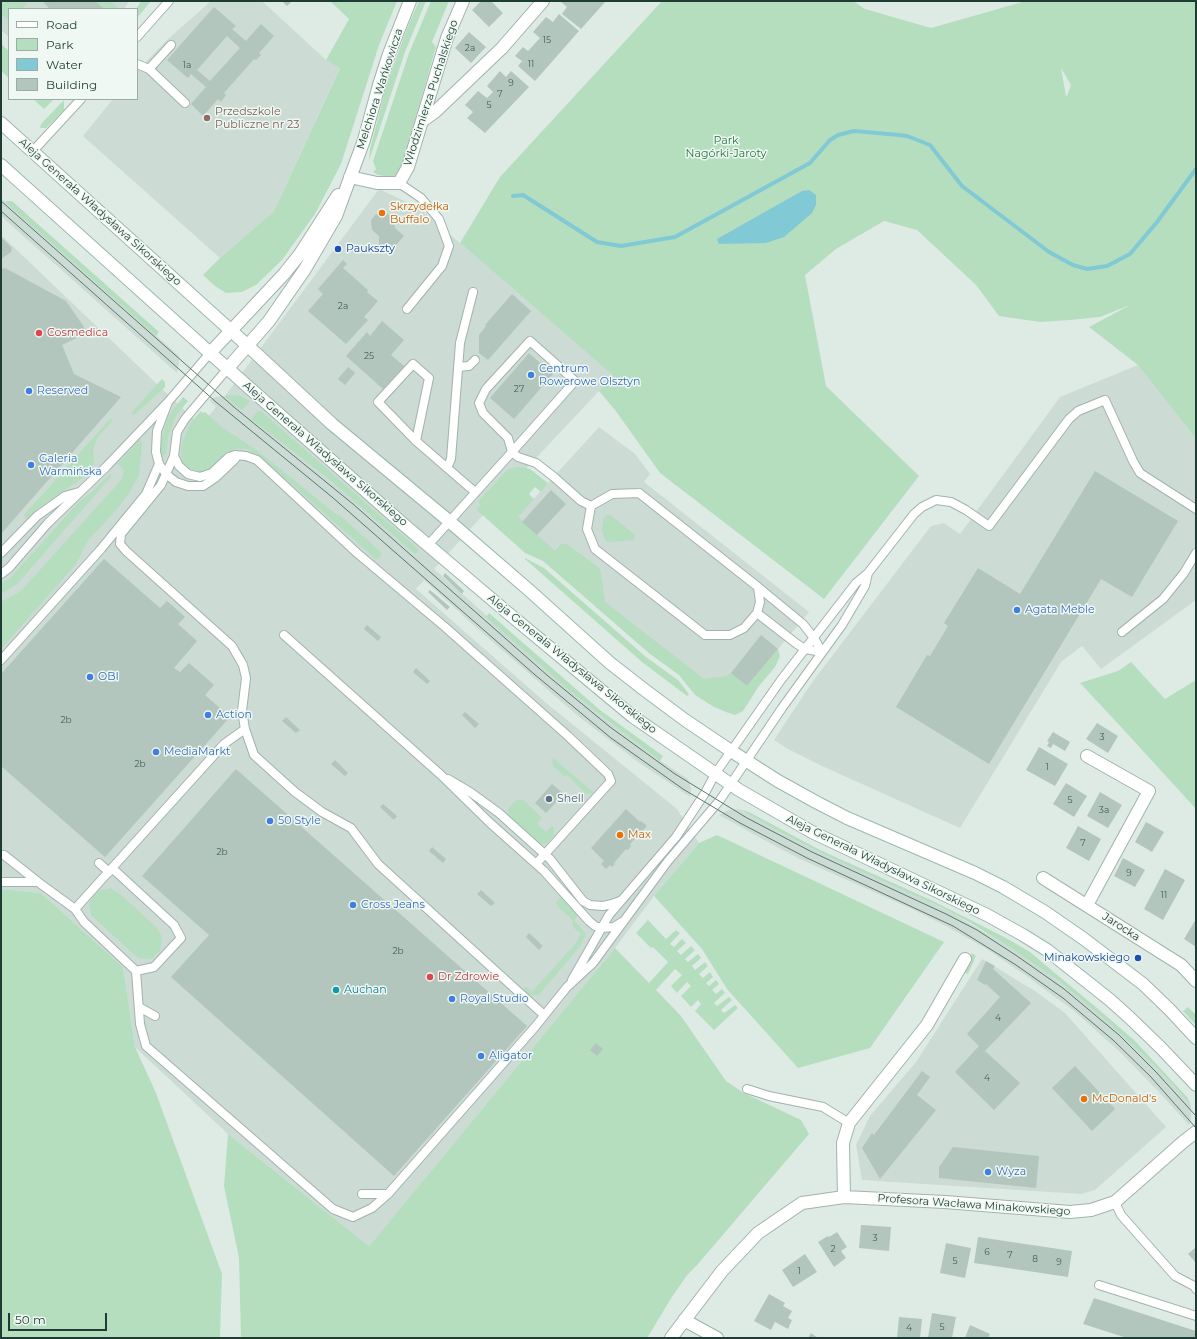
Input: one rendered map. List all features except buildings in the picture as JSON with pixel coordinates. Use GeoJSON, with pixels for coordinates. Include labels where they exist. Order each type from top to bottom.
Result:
{"type":"FeatureCollection","features":[{"type":"Feature","properties":{"kind":"main road","name":"Melchiora Wańkowicza"},"geometry":{"type":"LineString","coordinates":[[228,368],[268,321],[305,270],[336,216],[364,140],[389,54],[410,1]]}},
{"type":"Feature","properties":{"kind":"main road","name":"Włodzimierza Puchalskiego"},"geometry":{"type":"LineString","coordinates":[[399,183],[408,167],[447,38],[463,1]]}},
{"type":"Feature","properties":{"kind":"main road"},"geometry":{"type":"LineString","coordinates":[[422,122],[436,111],[502,48],[543,1]]}},
{"type":"Feature","properties":{"kind":"main road","name":"Aleja Generała Władysława Sikorskiego"},"geometry":{"type":"LineString","coordinates":[[1,122],[332,424],[449,521],[536,596],[610,663],[685,720],[778,781],[847,818],[952,862],[1026,900],[1084,939],[1143,984],[1196,1038]]}},
{"type":"Feature","properties":{"kind":"main road","name":"Aleja Generała Władysława Sikorskiego"},"geometry":{"type":"LineString","coordinates":[[1,165],[403,524],[632,716],[730,784],[812,832],[949,896],[1023,935],[1052,954],[1110,1000],[1161,1048],[1196,1085]]}},
{"type":"Feature","properties":{"kind":"main road","name":"Melchiora Wańkowicza"},"geometry":{"type":"LineString","coordinates":[[210,353],[284,274],[300,254],[350,177]]}},
{"type":"Feature","properties":{"kind":"main road"},"geometry":{"type":"LineString","coordinates":[[350,177],[377,183],[399,183]]}},
{"type":"Feature","properties":{"kind":"main road"},"geometry":{"type":"LineString","coordinates":[[1087,756],[1149,791],[1087,905]]}},
{"type":"Feature","properties":{"kind":"main road","name":"Jarocka"},"geometry":{"type":"LineString","coordinates":[[1043,878],[1181,965],[1194,976]]}},
{"type":"Feature","properties":{"kind":"main road"},"geometry":{"type":"LineString","coordinates":[[844,1197],[842,1143],[850,1124],[928,1025],[965,959]]}},
{"type":"Feature","properties":{"kind":"main road","name":"Profesora Wacława Minakowskiego"},"geometry":{"type":"LineString","coordinates":[[671,1338],[722,1271],[758,1233],[802,1204],[844,1197],[945,1202],[1070,1212],[1091,1210],[1116,1202],[1196,1132]]}},
{"type":"Feature","properties":{"kind":"main road"},"geometry":{"type":"LineString","coordinates":[[684,1320],[717,1338]]}},
{"type":"Feature","properties":{"kind":"lane"},"geometry":{"type":"LineString","coordinates":[[138,36],[169,1]]}},
{"type":"Feature","properties":{"kind":"lane"},"geometry":{"type":"LineString","coordinates":[[149,69],[171,45]]}},
{"type":"Feature","properties":{"kind":"lane"},"geometry":{"type":"LineString","coordinates":[[138,64],[149,69],[185,103]]}},
{"type":"Feature","properties":{"kind":"lane"},"geometry":{"type":"LineString","coordinates":[[33,151],[80,100]]}},
{"type":"Feature","properties":{"kind":"lane"},"geometry":{"type":"LineString","coordinates":[[399,183],[421,198],[439,219],[449,246],[442,266],[407,309]]}},
{"type":"Feature","properties":{"kind":"lane"},"geometry":{"type":"LineString","coordinates":[[447,468],[451,460],[460,343],[473,292]]}},
{"type":"Feature","properties":{"kind":"lane"},"geometry":{"type":"LineString","coordinates":[[428,544],[512,452],[575,381],[530,341],[486,389],[479,403],[483,413],[508,438],[512,452],[518,457],[536,463],[581,501],[591,506]]}},
{"type":"Feature","properties":{"kind":"lane"},"geometry":{"type":"LineString","coordinates":[[1,574],[9,568],[48,524],[106,467],[168,402],[210,353]]}},
{"type":"Feature","properties":{"kind":"lane"},"geometry":{"type":"LineString","coordinates":[[458,367],[469,366],[475,360]]}},
{"type":"Feature","properties":{"kind":"lane"},"geometry":{"type":"LineString","coordinates":[[416,441],[428,378],[413,364],[378,402],[416,441],[475,492]]}},
{"type":"Feature","properties":{"kind":"lane"},"geometry":{"type":"LineString","coordinates":[[228,368],[184,418],[177,432],[174,456],[161,485],[121,534],[120,544],[232,646],[243,665],[246,678],[242,711],[245,729],[254,755],[296,792],[322,812],[351,828],[378,864],[544,1015]]}},
{"type":"Feature","properties":{"kind":"lane"},"geometry":{"type":"LineString","coordinates":[[567,987],[610,915],[673,841],[706,793],[731,751],[777,685],[856,583],[868,573],[914,514],[930,502],[943,500],[951,502],[966,510],[989,526],[1069,419],[1078,411],[1105,400],[1140,473],[1196,509]]}},
{"type":"Feature","properties":{"kind":"lane"},"geometry":{"type":"LineString","coordinates":[[168,402],[157,431],[156,452],[159,464],[166,474],[176,482],[188,486],[203,486],[215,478],[236,458],[246,456]]}},
{"type":"Feature","properties":{"kind":"lane"},"geometry":{"type":"LineString","coordinates":[[174,456],[179,466],[188,474],[200,478],[212,473],[229,457],[235,454],[257,460],[357,553],[439,622],[568,736],[608,774],[610,781],[536,864]]}},
{"type":"Feature","properties":{"kind":"lane"},"geometry":{"type":"LineString","coordinates":[[1,660],[101,549],[146,494],[159,464]]}},
{"type":"Feature","properties":{"kind":"lane"},"geometry":{"type":"LineString","coordinates":[[1,553],[5,551],[37,516],[65,496],[82,491]]}},
{"type":"Feature","properties":{"kind":"lane"},"geometry":{"type":"LineString","coordinates":[[591,506],[612,494],[639,493],[795,616],[814,638],[822,652]]}},
{"type":"Feature","properties":{"kind":"lane"},"geometry":{"type":"LineString","coordinates":[[591,506],[587,529],[595,549],[705,635],[730,635],[744,628],[757,613],[760,602],[758,587]]}},
{"type":"Feature","properties":{"kind":"lane"},"geometry":{"type":"LineString","coordinates":[[1122,632],[1163,599],[1184,573],[1196,553]]}},
{"type":"Feature","properties":{"kind":"lane"},"geometry":{"type":"LineString","coordinates":[[4,855],[75,909],[84,922],[136,971],[140,1024],[146,1046],[333,1209],[353,1217],[372,1208],[388,1194],[431,1147],[567,987],[593,963],[668,860],[711,811],[782,708],[842,625],[868,580],[868,573]]}},
{"type":"Feature","properties":{"kind":"lane"},"geometry":{"type":"LineString","coordinates":[[757,613],[806,648],[822,652]]}},
{"type":"Feature","properties":{"kind":"lane"},"geometry":{"type":"LineString","coordinates":[[284,635],[440,775],[489,822],[547,874],[595,926],[602,928],[614,927],[624,921]]}},
{"type":"Feature","properties":{"kind":"lane"},"geometry":{"type":"LineString","coordinates":[[75,909],[224,744],[245,729]]}},
{"type":"Feature","properties":{"kind":"lane"},"geometry":{"type":"LineString","coordinates":[[440,775],[470,792],[499,813],[550,859],[579,897],[586,903],[595,906],[608,906],[623,898]]}},
{"type":"Feature","properties":{"kind":"lane"},"geometry":{"type":"LineString","coordinates":[[99,863],[111,870],[174,925],[181,938],[154,967],[136,971]]}},
{"type":"Feature","properties":{"kind":"lane"},"geometry":{"type":"LineString","coordinates":[[1,882],[38,882]]}},
{"type":"Feature","properties":{"kind":"lane"},"geometry":{"type":"LineString","coordinates":[[139,1007],[155,1016]]}},
{"type":"Feature","properties":{"kind":"lane"},"geometry":{"type":"LineString","coordinates":[[747,1089],[769,1096],[823,1107],[850,1124]]}},
{"type":"Feature","properties":{"kind":"lane"},"geometry":{"type":"LineString","coordinates":[[362,1194],[388,1194]]}},
{"type":"Feature","properties":{"kind":"lane"},"geometry":{"type":"LineString","coordinates":[[1116,1202],[1121,1216],[1175,1276],[1194,1286],[1196,1290]]}},
{"type":"Feature","properties":{"kind":"lane"},"geometry":{"type":"LineString","coordinates":[[1098,1285],[1196,1316]]}},
{"type":"Feature","properties":{"kind":"shaded area"},"geometry":{"type":"Polygon","coordinates":[[[1,1],[129,1],[125,8],[8,8],[8,36],[1,30],[1,1]]]}},
{"type":"Feature","properties":{"kind":"shaded area","name":"Przedszkole Publiczne nr 23"},"geometry":{"type":"Polygon","coordinates":[[[211,1],[262,1],[326,60],[340,67],[274,211],[220,258],[83,136],[112,100],[138,100],[138,70],[167,40],[211,1]]]}},
{"type":"Feature","properties":{"kind":"shaded area"},"geometry":{"type":"Polygon","coordinates":[[[379,189],[419,208],[614,375],[434,569],[582,700],[656,758],[688,779],[691,788],[690,797],[638,762],[578,716],[424,580],[416,589],[545,702],[677,809],[699,843],[654,896],[615,948],[369,1246],[228,1134],[135,1047],[123,967],[41,893],[1,889],[1,235],[201,426],[216,407],[209,400],[215,397],[225,396],[379,189]]]}},
{"type":"Feature","properties":{"kind":"shaded area"},"geometry":{"type":"Polygon","coordinates":[[[1,198],[179,356],[177,373],[1,216],[1,198]]]}},
{"type":"Feature","properties":{"kind":"shaded area"},"geometry":{"type":"Polygon","coordinates":[[[1138,365],[1196,439],[1196,600],[1101,669],[1082,646],[1061,662],[960,828],[822,766],[788,749],[774,740],[813,681],[931,526],[944,523],[960,534],[1060,397],[1138,365]]]}},
{"type":"Feature","properties":{"kind":"shaded area"},"geometry":{"type":"Polygon","coordinates":[[[599,427],[635,454],[650,474],[644,482],[809,612],[747,686],[734,705],[508,527],[599,427]]]}},
{"type":"Feature","properties":{"kind":"shaded area"},"geometry":{"type":"Polygon","coordinates":[[[738,809],[831,858],[909,892],[952,913],[1023,955],[1091,1006],[1158,1069],[1191,1105],[1191,1119],[1189,1125],[1119,1051],[1074,1011],[1028,977],[985,948],[946,926],[912,909],[802,860],[719,815],[728,810],[738,809]]]}},
{"type":"Feature","properties":{"kind":"shaded area"},"geometry":{"type":"Polygon","coordinates":[[[982,959],[1035,991],[1065,1013],[1166,1127],[1095,1190],[1081,1194],[862,1180],[856,1145],[870,1116],[916,1062],[982,959]]]}},
{"type":"Feature","properties":{"kind":"green space"},"geometry":{"type":"Polygon","coordinates":[[[1,1],[29,1],[23,8],[8,8],[8,20],[1,14],[1,1]]]}},
{"type":"Feature","properties":{"kind":"green space"},"geometry":{"type":"Polygon","coordinates":[[[95,1],[110,1],[118,8],[103,8],[95,1]]]}},
{"type":"Feature","properties":{"kind":"green space"},"geometry":{"type":"Polygon","coordinates":[[[141,1],[151,1],[138,17],[138,8],[137,8],[141,1]]]}},
{"type":"Feature","properties":{"kind":"green space"},"geometry":{"type":"Polygon","coordinates":[[[397,1],[379,45],[341,164],[315,214],[282,260],[256,285],[242,292],[226,293],[215,286],[203,275],[220,258],[274,211],[340,68],[326,60],[349,19],[331,2],[397,1]]]}},
{"type":"Feature","properties":{"kind":"green space"},"geometry":{"type":"Polygon","coordinates":[[[419,1],[426,1],[405,52],[369,161],[370,149],[387,83],[419,1]]]}},
{"type":"Feature","properties":{"kind":"green space"},"geometry":{"type":"Polygon","coordinates":[[[431,1],[449,1],[432,42],[436,47],[401,169],[395,176],[390,177],[378,175],[373,172],[376,169],[373,161],[409,53],[431,1]]]}},
{"type":"Feature","properties":{"kind":"green space","name":"Park Nagórki-Jaroty"},"geometry":{"type":"Polygon","coordinates":[[[662,1],[853,1],[865,9],[931,28],[1026,1],[1196,1],[1196,439],[1138,365],[1089,327],[1130,305],[1100,317],[1070,320],[1040,322],[999,316],[976,285],[917,230],[884,221],[836,249],[805,275],[826,386],[919,476],[824,599],[660,473],[615,410],[599,391],[613,375],[460,243],[500,177],[662,1]],[[1061,68],[1066,96],[1071,85],[1061,68]]]}},
{"type":"Feature","properties":{"kind":"green space"},"geometry":{"type":"Polygon","coordinates":[[[1,44],[8,50],[8,77],[1,71],[1,44]]]}},
{"type":"Feature","properties":{"kind":"green space"},"geometry":{"type":"Polygon","coordinates":[[[34,100],[53,100],[44,109],[34,100]]]}},
{"type":"Feature","properties":{"kind":"green space"},"geometry":{"type":"Polygon","coordinates":[[[64,100],[64,110],[46,128],[40,128],[41,124],[64,100]]]}},
{"type":"Feature","properties":{"kind":"green space"},"geometry":{"type":"Polygon","coordinates":[[[12,201],[159,332],[156,336],[5,202],[12,201]]]}},
{"type":"Feature","properties":{"kind":"green space"},"geometry":{"type":"Polygon","coordinates":[[[162,379],[165,382],[165,387],[134,415],[131,413],[162,379]]]}},
{"type":"Feature","properties":{"kind":"green space"},"geometry":{"type":"Polygon","coordinates":[[[224,396],[241,396],[250,401],[242,410],[224,396]]]}},
{"type":"Feature","properties":{"kind":"green space"},"geometry":{"type":"Polygon","coordinates":[[[183,397],[188,401],[176,416],[169,434],[166,454],[161,456],[159,453],[160,445],[167,420],[171,412],[183,397]]]}},
{"type":"Feature","properties":{"kind":"green space"},"geometry":{"type":"Polygon","coordinates":[[[201,411],[202,413],[205,412],[223,428],[258,451],[337,515],[338,514],[381,552],[381,556],[377,560],[260,456],[247,449],[235,449],[225,453],[210,470],[203,473],[194,471],[187,467],[182,461],[181,451],[183,440],[191,422],[201,411]]]}},
{"type":"Feature","properties":{"kind":"green space"},"geometry":{"type":"Polygon","coordinates":[[[258,411],[261,411],[418,549],[418,551],[415,554],[330,480],[251,419],[258,411]]]}},
{"type":"Feature","properties":{"kind":"green space"},"geometry":{"type":"Polygon","coordinates":[[[111,418],[113,420],[97,438],[93,450],[94,463],[90,471],[84,477],[41,506],[27,519],[24,515],[111,418]]]}},
{"type":"Feature","properties":{"kind":"green space"},"geometry":{"type":"Polygon","coordinates":[[[140,439],[142,443],[139,475],[129,493],[118,508],[87,542],[76,564],[1,649],[1,602],[21,591],[122,479],[124,470],[118,464],[140,439]]]}},
{"type":"Feature","properties":{"kind":"green space"},"geometry":{"type":"Polygon","coordinates":[[[516,467],[530,469],[548,483],[541,492],[535,487],[529,494],[534,499],[518,517],[555,551],[561,544],[567,544],[599,568],[605,602],[704,679],[727,676],[731,673],[747,686],[778,649],[780,656],[775,667],[759,686],[743,711],[735,715],[726,712],[714,707],[695,695],[679,675],[650,654],[543,561],[525,553],[478,511],[477,509],[481,505],[478,502],[507,470],[516,467]]]}},
{"type":"Feature","properties":{"kind":"green space"},"geometry":{"type":"Polygon","coordinates":[[[111,473],[111,477],[17,584],[4,592],[1,592],[1,584],[10,578],[79,502],[92,492],[111,473]]]}},
{"type":"Feature","properties":{"kind":"green space"},"geometry":{"type":"Polygon","coordinates":[[[610,515],[634,534],[635,537],[633,540],[606,541],[602,529],[604,517],[610,515]]]}},
{"type":"Feature","properties":{"kind":"green space"},"geometry":{"type":"Polygon","coordinates":[[[525,558],[544,568],[646,657],[678,680],[689,694],[687,696],[642,662],[525,558]]]}},
{"type":"Feature","properties":{"kind":"green space"},"geometry":{"type":"Polygon","coordinates":[[[489,613],[600,710],[663,756],[660,761],[568,689],[486,617],[489,613]]]}},
{"type":"Feature","properties":{"kind":"green space"},"geometry":{"type":"Polygon","coordinates":[[[1131,662],[1165,699],[1196,680],[1196,809],[1080,683],[1118,671],[1131,662]]]}},
{"type":"Feature","properties":{"kind":"green space"},"geometry":{"type":"Polygon","coordinates":[[[553,758],[593,792],[592,794],[585,793],[567,775],[564,776],[553,766],[553,758]]]}},
{"type":"Feature","properties":{"kind":"green space"},"geometry":{"type":"Polygon","coordinates":[[[523,800],[542,818],[537,824],[546,832],[552,826],[554,828],[554,835],[547,843],[539,844],[511,819],[508,814],[509,808],[515,801],[523,800]]]}},
{"type":"Feature","properties":{"kind":"green space"},"geometry":{"type":"Polygon","coordinates":[[[739,809],[749,812],[820,850],[933,901],[1006,938],[1030,952],[1135,1041],[1187,1097],[1191,1105],[1158,1069],[1108,1022],[1059,981],[1014,950],[971,923],[941,907],[831,858],[739,809]]]}},
{"type":"Feature","properties":{"kind":"green space"},"geometry":{"type":"Polygon","coordinates":[[[717,835],[944,942],[870,1048],[798,1068],[727,989],[702,949],[654,896],[699,843],[717,835]]]}},
{"type":"Feature","properties":{"kind":"green space"},"geometry":{"type":"Polygon","coordinates":[[[110,888],[121,895],[156,927],[162,937],[160,951],[151,959],[139,958],[91,915],[89,903],[98,891],[110,888]]]}},
{"type":"Feature","properties":{"kind":"green space"},"geometry":{"type":"Polygon","coordinates":[[[1,889],[41,893],[123,967],[135,1047],[156,1093],[222,1274],[220,1338],[1,1338],[1,889]]]}},
{"type":"Feature","properties":{"kind":"green space"},"geometry":{"type":"Polygon","coordinates":[[[560,898],[564,899],[578,915],[574,920],[586,934],[580,946],[539,995],[529,995],[524,990],[525,986],[532,992],[576,943],[581,934],[573,927],[572,920],[569,916],[557,906],[556,902],[560,898]]]}},
{"type":"Feature","properties":{"kind":"green space"},"geometry":{"type":"Polygon","coordinates":[[[648,920],[666,939],[676,930],[680,933],[670,944],[674,947],[682,939],[686,943],[677,951],[681,955],[691,946],[695,950],[685,959],[688,962],[698,954],[701,958],[692,966],[695,970],[705,962],[708,966],[699,974],[703,978],[710,972],[713,977],[706,983],[709,986],[716,980],[719,984],[712,990],[716,994],[722,989],[725,993],[714,1003],[717,1006],[729,997],[732,1000],[721,1010],[724,1013],[735,1005],[738,1008],[714,1030],[695,1011],[701,1004],[698,1000],[691,1007],[681,996],[691,986],[687,982],[677,993],[671,986],[682,975],[675,969],[656,990],[681,1016],[726,1081],[744,1093],[801,1120],[809,1134],[688,1274],[647,1338],[241,1338],[239,1258],[224,1186],[228,1134],[369,1246],[615,948],[649,983],[668,962],[636,933],[648,920]]]}},
{"type":"Feature","properties":{"kind":"green space"},"geometry":{"type":"Polygon","coordinates":[[[972,953],[976,956],[968,974],[963,972],[972,953]]]}},
{"type":"Feature","properties":{"kind":"green space"},"geometry":{"type":"Polygon","coordinates":[[[1188,1007],[1196,1015],[1196,1025],[1183,1011],[1188,1007]]]}},
{"type":"Feature","properties":{"kind":"water"},"geometry":{"type":"Polygon","coordinates":[[[809,190],[816,195],[816,205],[812,213],[784,237],[766,243],[719,244],[717,239],[802,191],[809,190]]]}},
{"type":"Feature","properties":{"kind":"waterway"},"geometry":{"type":"LineString","coordinates":[[513,196],[523,195],[597,242],[621,246],[675,237],[810,163],[830,140],[838,135],[854,131],[907,136],[930,145],[962,186],[1049,252],[1073,265],[1087,269],[1107,266],[1130,254],[1157,222],[1196,169]]}},
{"type":"Feature","properties":{"kind":"tram line"},"geometry":{"type":"LineString","coordinates":[[1,201],[235,408],[353,504],[548,676],[610,727],[675,774],[747,818],[812,852],[946,914],[977,930],[1017,956],[1064,989],[1119,1035],[1156,1072],[1196,1116]]}},
{"type":"Feature","properties":{"kind":"tram line"},"geometry":{"type":"LineString","coordinates":[[1,211],[216,402],[332,497],[534,674],[611,738],[683,789],[740,823],[807,858],[953,926],[1016,965],[1063,998],[1113,1040],[1151,1077],[1196,1128]]}},
{"type":"Feature","properties":{"kind":"place","name":"Przedszkole Publiczne nr 23"},"geometry":{"type":"Point","coordinates":[207,118]}},
{"type":"Feature","properties":{"kind":"place","name":"Skrzydełka Buffalo"},"geometry":{"type":"Point","coordinates":[382,213]}},
{"type":"Feature","properties":{"kind":"place","name":"Paukszty"},"geometry":{"type":"Point","coordinates":[338,249]}},
{"type":"Feature","properties":{"kind":"place","name":"Cosmedica"},"geometry":{"type":"Point","coordinates":[39,333]}},
{"type":"Feature","properties":{"kind":"place","name":"Centrum Rowerowe Olsztyn"},"geometry":{"type":"Point","coordinates":[531,375]}},
{"type":"Feature","properties":{"kind":"place","name":"Reserved"},"geometry":{"type":"Point","coordinates":[29,391]}},
{"type":"Feature","properties":{"kind":"place","name":"Galeria Warmińska"},"geometry":{"type":"Point","coordinates":[31,465]}},
{"type":"Feature","properties":{"kind":"place","name":"Agata Meble"},"geometry":{"type":"Point","coordinates":[1017,610]}},
{"type":"Feature","properties":{"kind":"place","name":"OBI"},"geometry":{"type":"Point","coordinates":[90,677]}},
{"type":"Feature","properties":{"kind":"place","name":"Action"},"geometry":{"type":"Point","coordinates":[208,715]}},
{"type":"Feature","properties":{"kind":"place","name":"MediaMarkt"},"geometry":{"type":"Point","coordinates":[156,752]}},
{"type":"Feature","properties":{"kind":"place","name":"Shell"},"geometry":{"type":"Point","coordinates":[549,799]}},
{"type":"Feature","properties":{"kind":"place","name":"50 Style"},"geometry":{"type":"Point","coordinates":[270,821]}},
{"type":"Feature","properties":{"kind":"place","name":"Max"},"geometry":{"type":"Point","coordinates":[620,835]}},
{"type":"Feature","properties":{"kind":"place","name":"Cross Jeans"},"geometry":{"type":"Point","coordinates":[353,905]}},
{"type":"Feature","properties":{"kind":"place","name":"Minakowskiego"},"geometry":{"type":"Point","coordinates":[1138,958]}},
{"type":"Feature","properties":{"kind":"place","name":"Dr Zdrowie"},"geometry":{"type":"Point","coordinates":[430,977]}},
{"type":"Feature","properties":{"kind":"place","name":"Auchan"},"geometry":{"type":"Point","coordinates":[336,990]}},
{"type":"Feature","properties":{"kind":"place","name":"Royal Studio"},"geometry":{"type":"Point","coordinates":[452,999]}},
{"type":"Feature","properties":{"kind":"place","name":"Aligator"},"geometry":{"type":"Point","coordinates":[481,1056]}},
{"type":"Feature","properties":{"kind":"place","name":"McDonald's"},"geometry":{"type":"Point","coordinates":[1084,1099]}},
{"type":"Feature","properties":{"kind":"place","name":"Wyza"},"geometry":{"type":"Point","coordinates":[988,1172]}}]}
